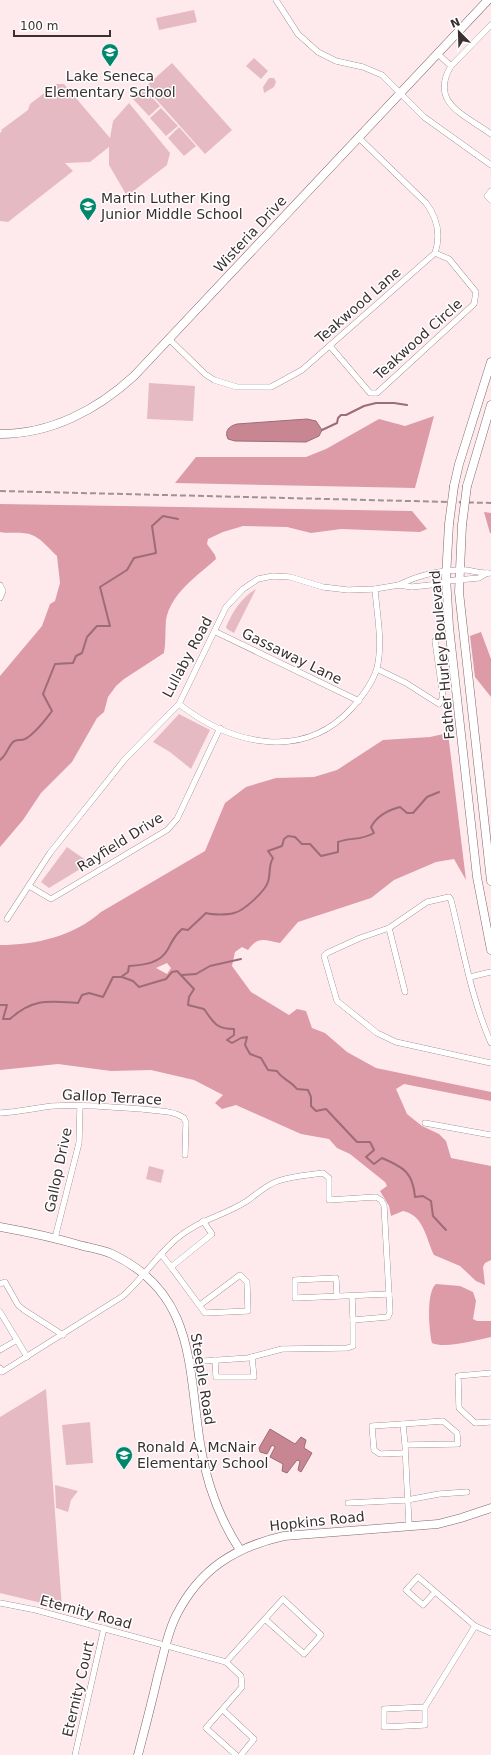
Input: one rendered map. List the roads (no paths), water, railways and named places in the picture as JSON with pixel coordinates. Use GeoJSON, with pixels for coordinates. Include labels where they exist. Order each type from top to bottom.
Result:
{"type":"FeatureCollection","features":[{"type":"Feature","properties":{"kind":"street"},"geometry":{"type":"LineString","coordinates":[[276,0],[298,34],[318,52],[336,61],[374,70],[424,117],[491,165]]}},
{"type":"Feature","properties":{"kind":"street","name":"Wisteria Drive"},"geometry":{"type":"LineString","coordinates":[[0,434],[12,434],[40,429],[70,419],[103,402],[134,376],[488,0]]}},
{"type":"Feature","properties":{"kind":"street"},"geometry":{"type":"LineString","coordinates":[[491,25],[451,66],[443,85],[444,95],[449,104],[491,134]]}},
{"type":"Feature","properties":{"kind":"street"},"geometry":{"type":"LineString","coordinates":[[438,54],[451,66]]}},
{"type":"Feature","properties":{"kind":"street"},"geometry":{"type":"LineString","coordinates":[[358,138],[426,203],[433,212],[438,227],[438,245],[435,253]]}},
{"type":"Feature","properties":{"kind":"street"},"geometry":{"type":"LineString","coordinates":[[491,191],[487,196],[491,200]]}},
{"type":"Feature","properties":{"kind":"street","name":"Teakwood Lane"},"geometry":{"type":"LineString","coordinates":[[169,339],[205,374],[214,380],[237,387],[271,387],[302,370],[435,253]]}},
{"type":"Feature","properties":{"kind":"street","name":"Teakwood Circle"},"geometry":{"type":"LineString","coordinates":[[330,346],[370,393],[377,393],[474,304],[476,292],[463,275],[449,259],[435,253]]}},
{"type":"Feature","properties":{"kind":"street","name":"Father Hurley Boulevard"},"geometry":{"type":"LineString","coordinates":[[491,362],[489,380],[459,464],[454,486],[449,524],[446,572],[477,877],[491,950]]}},
{"type":"Feature","properties":{"kind":"street","name":"Father Hurley Boulevard"},"geometry":{"type":"LineString","coordinates":[[491,406],[467,486],[462,525],[459,570],[491,881]]}},
{"type":"Feature","properties":{"kind":"street","name":"Lullaby Road"},"geometry":{"type":"LineString","coordinates":[[7,919],[50,853],[125,759],[179,704],[216,632],[226,607],[234,597],[258,579],[274,576],[290,577],[323,588],[348,590],[375,589],[399,585],[411,579],[459,570],[489,573]]}},
{"type":"Feature","properties":{"kind":"street","name":"Lullaby Road"},"geometry":{"type":"LineString","coordinates":[[399,585],[412,587],[439,584],[446,581],[478,578],[489,573]]}},
{"type":"Feature","properties":{"kind":"street"},"geometry":{"type":"LineString","coordinates":[[0,584],[3,590],[0,598]]}},
{"type":"Feature","properties":{"kind":"street"},"geometry":{"type":"LineString","coordinates":[[179,704],[191,713],[220,728],[254,741],[289,742],[306,738],[327,729],[344,717],[359,701],[377,669],[380,647],[375,589]]}},
{"type":"Feature","properties":{"kind":"street","name":"Gassaway Lane"},"geometry":{"type":"LineString","coordinates":[[216,632],[359,701]]}},
{"type":"Feature","properties":{"kind":"street"},"geometry":{"type":"LineString","coordinates":[[377,669],[406,683],[439,704],[443,697],[435,641]]}},
{"type":"Feature","properties":{"kind":"street","name":"Rayfield Drive"},"geometry":{"type":"LineString","coordinates":[[29,886],[51,899],[167,830],[177,819],[220,728]]}},
{"type":"Feature","properties":{"kind":"street"},"geometry":{"type":"LineString","coordinates":[[491,1043],[485,1029],[470,977],[449,896],[427,902],[389,928],[360,938],[324,956],[337,1002],[377,1033],[396,1042],[491,1063]]}},
{"type":"Feature","properties":{"kind":"street"},"geometry":{"type":"LineString","coordinates":[[389,928],[405,992]]}},
{"type":"Feature","properties":{"kind":"street"},"geometry":{"type":"LineString","coordinates":[[470,977],[491,972]]}},
{"type":"Feature","properties":{"kind":"street","name":"Gallop Terrace"},"geometry":{"type":"LineString","coordinates":[[0,1112],[19,1112],[51,1106],[80,1106],[122,1108],[179,1115],[184,1118],[186,1123],[185,1155]]}},
{"type":"Feature","properties":{"kind":"street","name":"Gallop Drive"},"geometry":{"type":"LineString","coordinates":[[56,1238],[79,1143],[80,1106]]}},
{"type":"Feature","properties":{"kind":"street"},"geometry":{"type":"LineString","coordinates":[[425,1122],[491,1135]]}},
{"type":"Feature","properties":{"kind":"street"},"geometry":{"type":"LineString","coordinates":[[0,1368],[2,1372],[123,1296],[135,1285],[161,1254],[187,1230],[203,1220],[236,1207],[278,1181],[323,1173],[328,1178],[329,1200],[376,1197],[381,1200],[384,1205],[390,1312],[388,1317],[353,1320]]}},
{"type":"Feature","properties":{"kind":"street"},"geometry":{"type":"LineString","coordinates":[[171,1267],[212,1234],[203,1220]]}},
{"type":"Feature","properties":{"kind":"street","name":"Steeple Road"},"geometry":{"type":"LineString","coordinates":[[0,1227],[56,1238],[109,1253],[144,1273],[160,1290],[173,1309],[184,1336],[190,1362],[200,1445],[207,1475],[221,1516],[240,1550]]}},
{"type":"Feature","properties":{"kind":"street"},"geometry":{"type":"LineString","coordinates":[[161,1254],[205,1312],[248,1311],[247,1282],[240,1275],[200,1305]]}},
{"type":"Feature","properties":{"kind":"street"},"geometry":{"type":"LineString","coordinates":[[337,1296],[336,1278],[295,1280],[295,1298],[389,1294]]}},
{"type":"Feature","properties":{"kind":"street"},"geometry":{"type":"LineString","coordinates":[[0,1284],[5,1282],[18,1305],[24,1310],[63,1335]]}},
{"type":"Feature","properties":{"kind":"street"},"geometry":{"type":"LineString","coordinates":[[190,1362],[252,1356],[282,1349],[347,1348],[353,1346],[352,1296]]}},
{"type":"Feature","properties":{"kind":"street"},"geometry":{"type":"LineString","coordinates":[[0,1312],[27,1357]]}},
{"type":"Feature","properties":{"kind":"street"},"geometry":{"type":"LineString","coordinates":[[0,1350],[17,1340]]}},
{"type":"Feature","properties":{"kind":"street"},"geometry":{"type":"LineString","coordinates":[[215,1360],[216,1377],[254,1377],[252,1356]]}},
{"type":"Feature","properties":{"kind":"street"},"geometry":{"type":"LineString","coordinates":[[491,1373],[458,1376],[459,1408],[475,1423],[491,1422]]}},
{"type":"Feature","properties":{"kind":"street"},"geometry":{"type":"LineString","coordinates":[[405,1446],[458,1444],[457,1433],[443,1421],[372,1426],[374,1450],[380,1454],[405,1453]]}},
{"type":"Feature","properties":{"kind":"street"},"geometry":{"type":"LineString","coordinates":[[403,1424],[409,1525]]}},
{"type":"Feature","properties":{"kind":"street"},"geometry":{"type":"LineString","coordinates":[[348,1503],[407,1500],[439,1494],[467,1492]]}},
{"type":"Feature","properties":{"kind":"street","name":"Hopkins Road"},"geometry":{"type":"LineString","coordinates":[[138,1755],[166,1646],[176,1615],[193,1588],[215,1566],[240,1550],[260,1541],[284,1536],[409,1525],[438,1524],[491,1508]]}},
{"type":"Feature","properties":{"kind":"street"},"geometry":{"type":"LineString","coordinates":[[435,1592],[423,1606],[406,1590],[418,1577],[475,1626],[491,1633]]}},
{"type":"Feature","properties":{"kind":"street"},"geometry":{"type":"LineString","coordinates":[[236,1755],[206,1728],[242,1687],[243,1682],[241,1676],[226,1662],[283,1599],[321,1635],[304,1654],[265,1619]]}},
{"type":"Feature","properties":{"kind":"street","name":"Eternity Road"},"geometry":{"type":"LineString","coordinates":[[0,1603],[36,1610],[226,1662]]}},
{"type":"Feature","properties":{"kind":"street"},"geometry":{"type":"LineString","coordinates":[[425,1707],[384,1709],[384,1727],[425,1725],[425,1707],[475,1626]]}},
{"type":"Feature","properties":{"kind":"street","name":"Eternity Court"},"geometry":{"type":"LineString","coordinates":[[75,1755],[104,1628]]}},
{"type":"Feature","properties":{"kind":"street"},"geometry":{"type":"LineString","coordinates":[[223,1710],[254,1739],[241,1755]]}},
{"type":"Feature","properties":{"kind":"waterway"},"geometry":{"type":"LineString","coordinates":[[322,430],[337,423],[338,418],[341,415],[346,415],[364,406],[376,403],[407,405]]}},
{"type":"Feature","properties":{"kind":"waterway"},"geometry":{"type":"LineString","coordinates":[[0,760],[13,742],[23,740],[33,733],[52,711],[43,694],[55,664],[73,663],[76,656],[82,653],[87,637],[97,626],[110,626],[100,587],[127,570],[134,558],[156,553],[152,526],[163,516],[178,519]]}},
{"type":"Feature","properties":{"kind":"waterway"},"geometry":{"type":"LineString","coordinates":[[0,1005],[7,1005],[3,1019],[10,1019],[26,1007],[42,1002],[78,1003],[82,995],[89,993],[103,997],[113,977],[121,977],[128,972],[129,966],[156,961],[165,954],[182,929],[188,930],[206,913],[234,913],[243,909],[254,900],[268,882],[273,858],[268,851],[282,846],[284,839],[288,836],[295,837],[302,844],[310,844],[321,856],[338,852],[338,842],[360,838],[374,833],[371,827],[373,823],[383,814],[400,807],[407,813],[413,813],[427,797],[439,792]]}},
{"type":"Feature","properties":{"kind":"waterway"},"geometry":{"type":"LineString","coordinates":[[182,975],[196,974],[210,966],[241,959]]}},
{"type":"Feature","properties":{"kind":"waterway"},"geometry":{"type":"LineString","coordinates":[[122,977],[133,981],[139,987],[166,979],[172,972],[177,971],[194,989],[189,997],[188,1005],[204,1009],[219,1026],[234,1029],[234,1035],[227,1040],[232,1043],[241,1038],[247,1037],[245,1045],[250,1054],[261,1058],[268,1070],[277,1071],[297,1089],[308,1090],[311,1097],[311,1106],[316,1111],[326,1109],[357,1142],[370,1142],[374,1150],[366,1157],[374,1164],[382,1158],[396,1164],[406,1172],[412,1182],[415,1197],[423,1196],[431,1201],[433,1216],[446,1230]]}},
{"type":"Feature","properties":{"kind":"railway"},"geometry":{"type":"LineString","coordinates":[[0,491],[491,503]]}},
{"type":"Feature","properties":{"kind":"place","name":"Lake Seneca Elementary School"},"geometry":{"type":"Point","coordinates":[110,67]}},
{"type":"Feature","properties":{"kind":"place","name":"Martin Luther King Junior Middle School"},"geometry":{"type":"Point","coordinates":[88,221]}},
{"type":"Feature","properties":{"kind":"place","name":"Ronald A. McNair Elementary School"},"geometry":{"type":"Point","coordinates":[124,1470]}}]}
